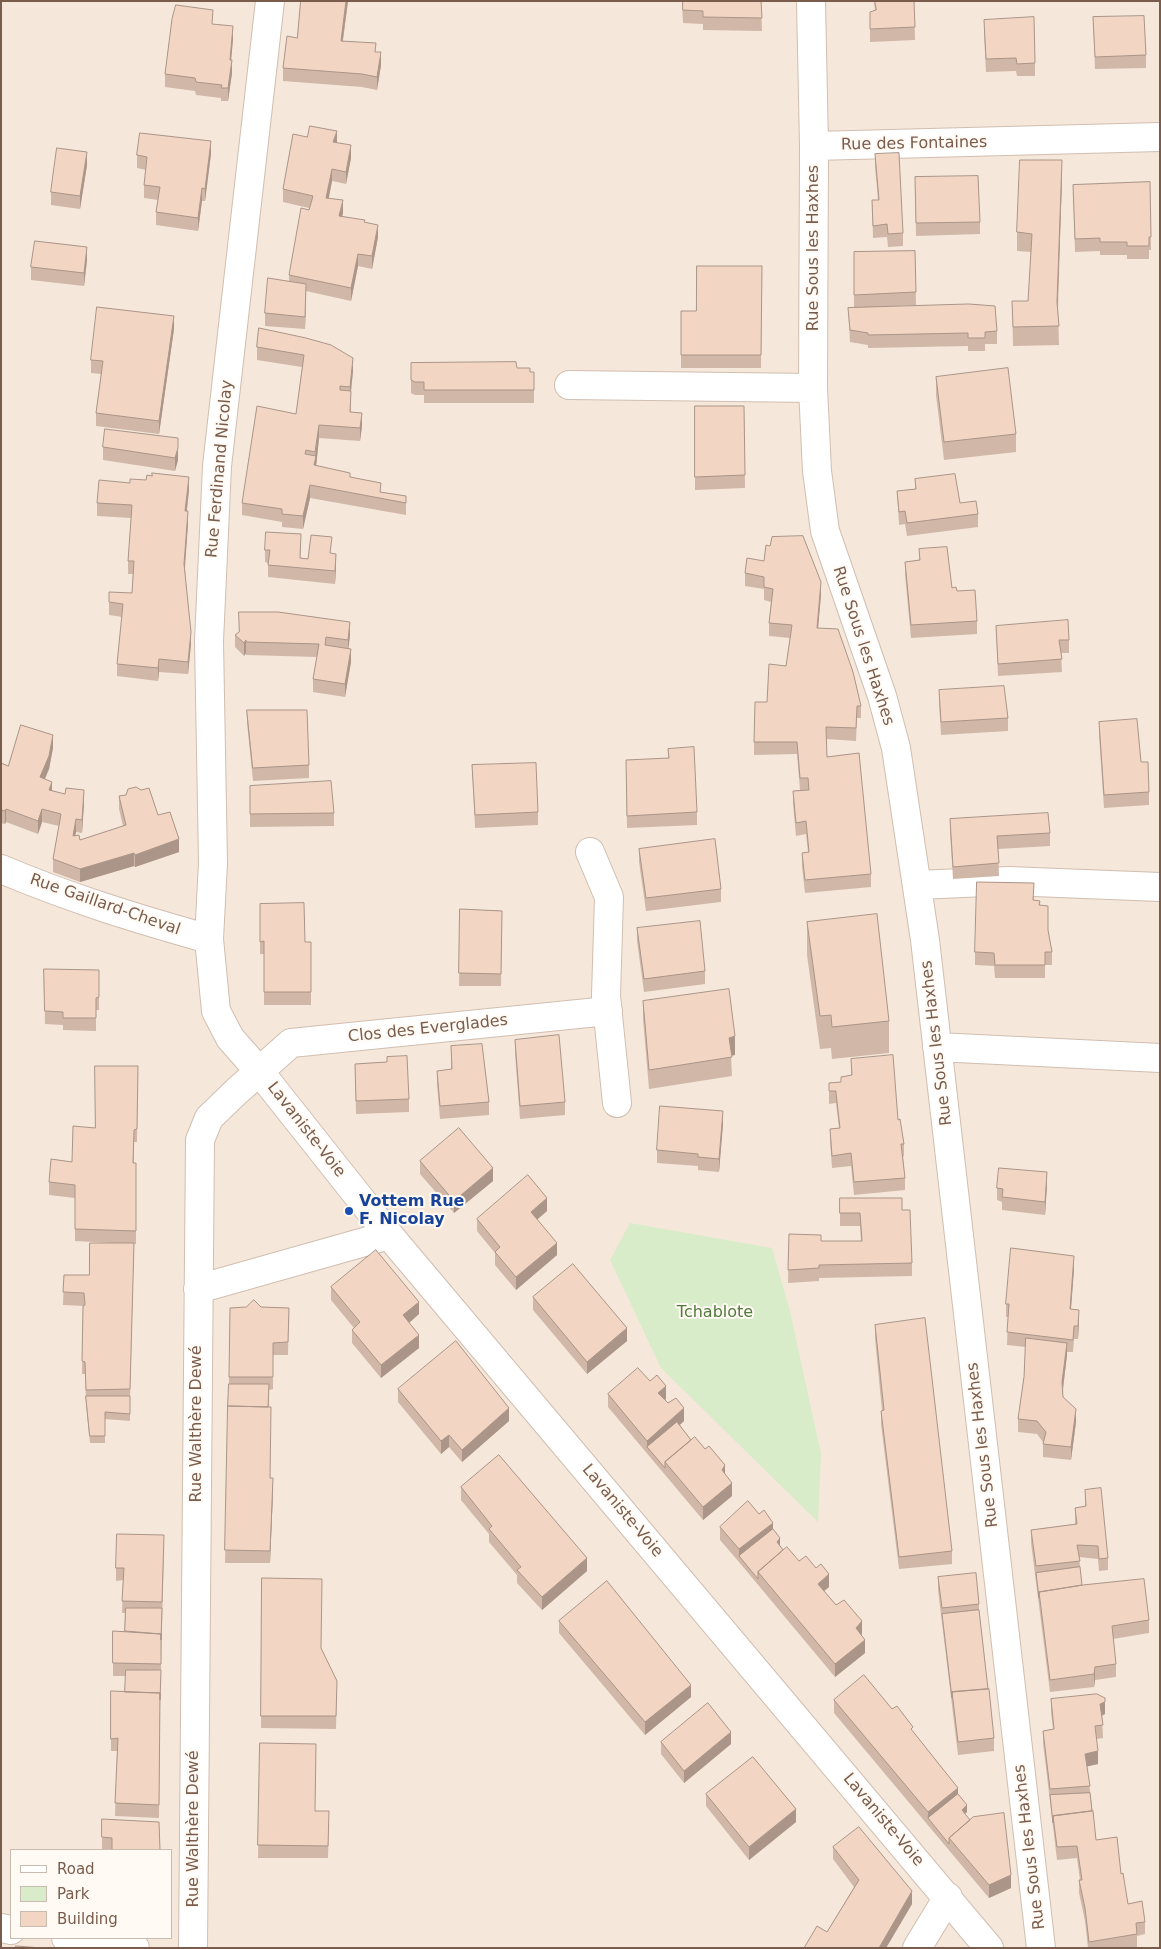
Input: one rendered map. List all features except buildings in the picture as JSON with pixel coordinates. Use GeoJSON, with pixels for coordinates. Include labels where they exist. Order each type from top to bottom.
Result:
{"type":"FeatureCollection","features":[{"type":"Feature","properties":{"kind":"street","name":"Rue Ferdinand Nicolay"},"geometry":{"type":"LineString","coordinates":[[210,939],[213,863],[209,641],[217,466],[270,1]]}},
{"type":"Feature","properties":{"kind":"street"},"geometry":{"type":"LineString","coordinates":[[811,1],[814,146]]}},
{"type":"Feature","properties":{"kind":"street","name":"Rue des Fontaines"},"geometry":{"type":"LineString","coordinates":[[814,146],[1160,137]]}},
{"type":"Feature","properties":{"kind":"street","name":"Rue Sous les Haxhes"},"geometry":{"type":"LineString","coordinates":[[814,146],[813,388],[817,471],[825,531],[882,696],[896,748],[917,886],[925,940],[1041,1948]]}},
{"type":"Feature","properties":{"kind":"street"},"geometry":{"type":"LineString","coordinates":[[569,385],[813,388]]}},
{"type":"Feature","properties":{"kind":"street"},"geometry":{"type":"LineString","coordinates":[[590,852],[609,896],[606,996],[617,1102]]}},
{"type":"Feature","properties":{"kind":"street","name":"Rue Gaillard-Cheval"},"geometry":{"type":"LineString","coordinates":[[1,869],[50,889],[122,914],[210,939]]}},
{"type":"Feature","properties":{"kind":"street"},"geometry":{"type":"LineString","coordinates":[[917,886],[1008,881],[1160,886]]}},
{"type":"Feature","properties":{"kind":"street"},"geometry":{"type":"LineString","coordinates":[[210,939],[216,1011],[230,1038],[259,1071]]}},
{"type":"Feature","properties":{"kind":"street","name":"Clos des Everglades"},"geometry":{"type":"LineString","coordinates":[[259,1071],[291,1044],[608,1011]]}},
{"type":"Feature","properties":{"kind":"street"},"geometry":{"type":"LineString","coordinates":[[937,1047],[1160,1058]]}},
{"type":"Feature","properties":{"kind":"street","name":"Lavaniste-Voie"},"geometry":{"type":"LineString","coordinates":[[259,1071],[389,1235],[989,1948]]}},
{"type":"Feature","properties":{"kind":"street","name":"Rue Walthère Dewé"},"geometry":{"type":"LineString","coordinates":[[193,1948],[200,1140],[209,1118],[259,1071]]}},
{"type":"Feature","properties":{"kind":"street"},"geometry":{"type":"LineString","coordinates":[[198,1290],[389,1235]]}},
{"type":"Feature","properties":{"kind":"street"},"geometry":{"type":"LineString","coordinates":[[917,1948],[948,1897]]}},
{"type":"Feature","properties":{"kind":"street"},"geometry":{"type":"LineString","coordinates":[[73,1939],[136,1948]]}},
{"type":"Feature","properties":{"kind":"shaded area"},"geometry":{"type":"Polygon","coordinates":[[[1,1],[1160,1],[1160,1948],[1,1948],[1,1]]]}},
{"type":"Feature","properties":{"kind":"green space","name":"Tchablote"},"geometry":{"type":"Polygon","coordinates":[[[630,1223],[772,1248],[790,1311],[821,1454],[818,1522],[661,1368],[610,1260],[630,1223]]]}},
{"type":"Feature","properties":{"kind":"place","name":"Vottem Rue F. Nicolay"},"geometry":{"type":"Point","coordinates":[349,1211]}}]}
